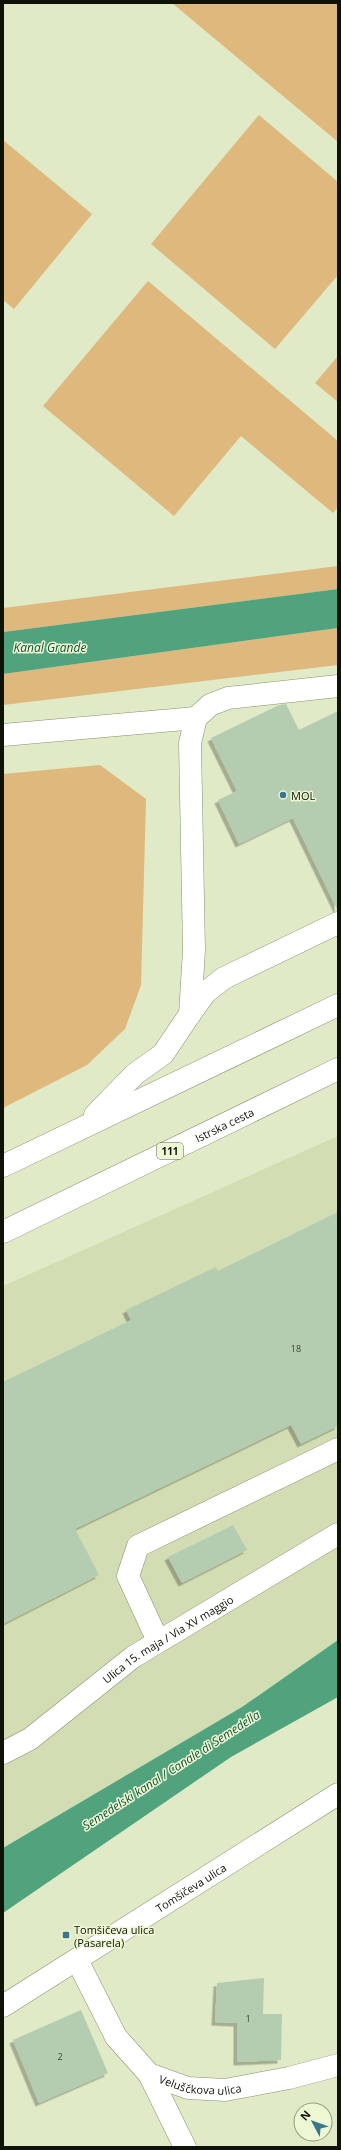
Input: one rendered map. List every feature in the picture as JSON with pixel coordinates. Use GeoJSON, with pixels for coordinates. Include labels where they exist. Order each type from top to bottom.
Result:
{"type":"FeatureCollection","features":[{"type":"Feature","properties":{"kind":"main road"},"geometry":{"type":"LineString","coordinates":[[190,1014],[194,942],[190,743],[196,718],[210,705],[228,698],[338,686]]}},
{"type":"Feature","properties":{"kind":"main road"},"geometry":{"type":"LineString","coordinates":[[3,735],[196,718]]}},
{"type":"Feature","properties":{"kind":"main road"},"geometry":{"type":"LineString","coordinates":[[83,1127],[136,1074],[163,1054],[205,993],[224,978],[338,923]]}},
{"type":"Feature","properties":{"kind":"main road"},"geometry":{"type":"LineString","coordinates":[[3,1166],[338,1005]]}},
{"type":"Feature","properties":{"kind":"main road","name":"Istrska cesta"},"geometry":{"type":"LineString","coordinates":[[3,1232],[338,1070]]}},
{"type":"Feature","properties":{"kind":"main road"},"geometry":{"type":"LineString","coordinates":[[158,1641],[128,1576],[138,1546],[338,1449]]}},
{"type":"Feature","properties":{"kind":"main road","name":"Ulica 15. maja / Via XV maggio"},"geometry":{"type":"LineString","coordinates":[[3,1753],[30,1740],[133,1657],[338,1534]]}},
{"type":"Feature","properties":{"kind":"main road","name":"Tomšičeva ulica"},"geometry":{"type":"LineString","coordinates":[[3,2006],[338,1794]]}},
{"type":"Feature","properties":{"kind":"main road","name":"Veluščkova ulica"},"geometry":{"type":"LineString","coordinates":[[77,1960],[116,2037],[149,2074],[188,2088],[225,2090],[289,2078],[338,2065]]}},
{"type":"Feature","properties":{"kind":"main road"},"geometry":{"type":"LineString","coordinates":[[149,2074],[185,2147]]}},
{"type":"Feature","properties":{"kind":"shaded area"},"geometry":{"type":"Polygon","coordinates":[[[172,3],[338,3],[338,142],[172,3]]]}},
{"type":"Feature","properties":{"kind":"shaded area"},"geometry":{"type":"Polygon","coordinates":[[[259,115],[338,182],[338,275],[275,349],[151,244],[259,115]]]}},
{"type":"Feature","properties":{"kind":"shaded area"},"geometry":{"type":"Polygon","coordinates":[[[3,140],[92,214],[14,309],[3,300],[3,140]]]}},
{"type":"Feature","properties":{"kind":"shaded area"},"geometry":{"type":"Polygon","coordinates":[[[148,281],[338,441],[338,507],[333,513],[241,436],[174,516],[43,406],[148,281]]]}},
{"type":"Feature","properties":{"kind":"shaded area"},"geometry":{"type":"Polygon","coordinates":[[[338,356],[338,402],[315,383],[338,356]]]}},
{"type":"Feature","properties":{"kind":"shaded area"},"geometry":{"type":"Polygon","coordinates":[[[338,566],[338,589],[3,632],[3,608],[338,566]]]}},
{"type":"Feature","properties":{"kind":"shaded area"},"geometry":{"type":"Polygon","coordinates":[[[338,628],[338,665],[3,705],[3,674],[338,628]]]}},
{"type":"Feature","properties":{"kind":"shaded area"},"geometry":{"type":"Polygon","coordinates":[[[100,765],[146,799],[141,985],[125,1029],[87,1065],[3,1108],[3,774],[100,765]]]}},
{"type":"Feature","properties":{"kind":"shaded area"},"geometry":{"type":"Polygon","coordinates":[[[338,1136],[338,1640],[242,1707],[3,1848],[3,1286],[338,1136]]]}},
{"type":"Feature","properties":{"kind":"water","name":"Kanal Grande"},"geometry":{"type":"Polygon","coordinates":[[[338,589],[338,628],[3,674],[3,632],[338,589]]]}},
{"type":"Feature","properties":{"kind":"water","name":"Semedelski kanal / Canale di Semedella"},"geometry":{"type":"Polygon","coordinates":[[[338,1640],[338,1697],[231,1757],[3,1913],[3,1848],[242,1707],[338,1640]]]}},
{"type":"Feature","properties":{"kind":"building","name":"MOL"},"geometry":{"type":"Polygon","coordinates":[[[286,704],[299,730],[338,711],[338,911],[293,818],[239,844],[218,800],[237,791],[211,738],[279,705],[286,704]]]}},
{"type":"Feature","properties":{"kind":"building"},"geometry":{"type":"Polygon","coordinates":[[[338,1212],[338,1426],[301,1444],[291,1425],[75,1529],[99,1575],[3,1624],[3,1382],[131,1320],[126,1310],[216,1267],[218,1271],[338,1212]]]}},
{"type":"Feature","properties":{"kind":"building"},"geometry":{"type":"Polygon","coordinates":[[[233,1525],[247,1550],[182,1583],[168,1557],[233,1525]]]}},
{"type":"Feature","properties":{"kind":"building"},"geometry":{"type":"Polygon","coordinates":[[[264,1978],[263,2014],[282,2014],[281,2060],[237,2062],[237,2023],[215,2022],[217,1983],[264,1978]]]}},
{"type":"Feature","properties":{"kind":"building"},"geometry":{"type":"Polygon","coordinates":[[[81,2010],[108,2073],[39,2103],[13,2040],[81,2010]]]}},
{"type":"Feature","properties":{"kind":"place","name":"MOL"},"geometry":{"type":"Point","coordinates":[283,795]}},
{"type":"Feature","properties":{"kind":"place","name":"Tomšičeva ulica (Pasarela)"},"geometry":{"type":"Point","coordinates":[66,1935]}}]}
